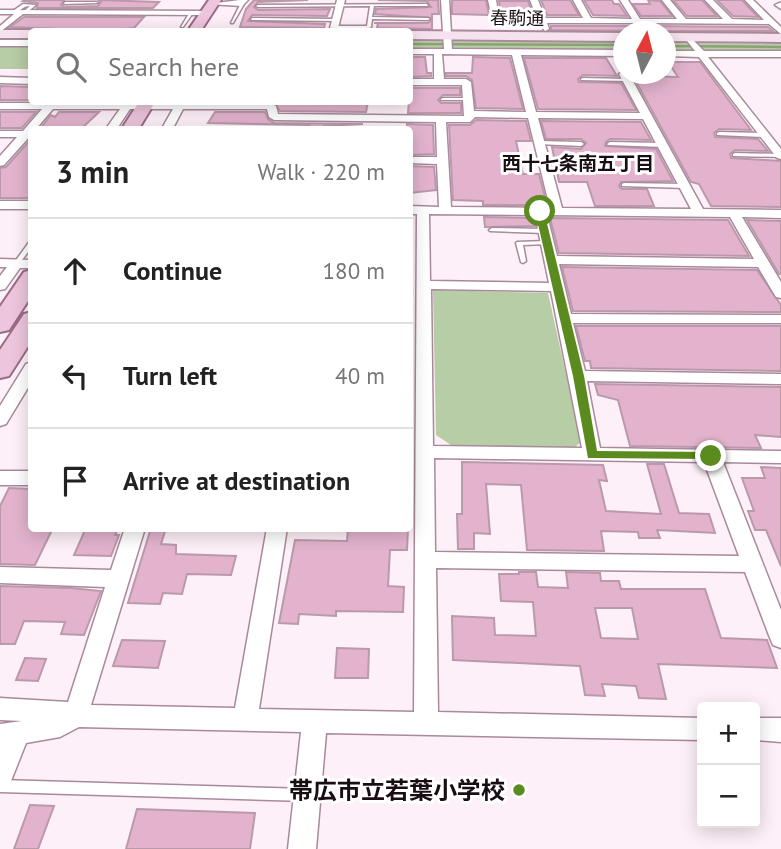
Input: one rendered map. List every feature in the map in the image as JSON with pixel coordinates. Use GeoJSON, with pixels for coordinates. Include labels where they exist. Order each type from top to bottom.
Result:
{"type":"FeatureCollection","features":[{"type":"Feature","properties":{"kind":"main road"},"geometry":{"type":"LineString","coordinates":[[189,28],[214,3]]}},
{"type":"Feature","properties":{"kind":"main road"},"geometry":{"type":"LineString","coordinates":[[208,28],[214,3]]}},
{"type":"Feature","properties":{"kind":"main road"},"geometry":{"type":"LineString","coordinates":[[133,126],[154,105]]}},
{"type":"Feature","properties":{"kind":"main road"},"geometry":{"type":"LineString","coordinates":[[149,126],[155,105]]}},
{"type":"Feature","properties":{"kind":"main road"},"geometry":{"type":"LineString","coordinates":[[0,325],[26,268]]}},
{"type":"Feature","properties":{"kind":"main road"},"geometry":{"type":"LineString","coordinates":[[0,372],[28,325]]}},
{"type":"Feature","properties":{"kind":"street"},"geometry":{"type":"LineString","coordinates":[[133,12],[144,0]]}},
{"type":"Feature","properties":{"kind":"street"},"geometry":{"type":"LineString","coordinates":[[439,82],[438,52],[448,42],[445,0]]}},
{"type":"Feature","properties":{"kind":"street"},"geometry":{"type":"LineString","coordinates":[[492,0],[496,20],[638,21]]}},
{"type":"Feature","properties":{"kind":"street"},"geometry":{"type":"LineString","coordinates":[[534,0],[548,38]]}},
{"type":"Feature","properties":{"kind":"street"},"geometry":{"type":"LineString","coordinates":[[577,0],[588,20]]}},
{"type":"Feature","properties":{"kind":"street"},"geometry":{"type":"LineString","coordinates":[[624,0],[638,21]]}},
{"type":"Feature","properties":{"kind":"street"},"geometry":{"type":"LineString","coordinates":[[666,0],[682,21]]}},
{"type":"Feature","properties":{"kind":"street"},"geometry":{"type":"LineString","coordinates":[[709,0],[729,21]]}},
{"type":"Feature","properties":{"kind":"street"},"geometry":{"type":"LineString","coordinates":[[749,0],[781,32]]}},
{"type":"Feature","properties":{"kind":"street"},"geometry":{"type":"LineString","coordinates":[[87,12],[97,2]]}},
{"type":"Feature","properties":{"kind":"street"},"geometry":{"type":"LineString","coordinates":[[191,13],[214,3],[243,2]]}},
{"type":"Feature","properties":{"kind":"street"},"geometry":{"type":"LineString","coordinates":[[0,12],[191,13],[214,3]]}},
{"type":"Feature","properties":{"kind":"street"},"geometry":{"type":"LineString","coordinates":[[334,26],[340,4]]}},
{"type":"Feature","properties":{"kind":"street"},"geometry":{"type":"LineString","coordinates":[[0,32],[18,13]]}},
{"type":"Feature","properties":{"kind":"street"},"geometry":{"type":"LineString","coordinates":[[676,21],[770,22]]}},
{"type":"Feature","properties":{"kind":"street"},"geometry":{"type":"LineString","coordinates":[[0,32],[28,34]]}},
{"type":"Feature","properties":{"kind":"street","name":"春駒通"},"geometry":{"type":"LineString","coordinates":[[413,37],[448,42],[613,39]]}},
{"type":"Feature","properties":{"kind":"street"},"geometry":{"type":"LineString","coordinates":[[676,39],[781,40]]}},
{"type":"Feature","properties":{"kind":"street"},"geometry":{"type":"LineString","coordinates":[[689,39],[781,156]]}},
{"type":"Feature","properties":{"kind":"street"},"geometry":{"type":"LineString","coordinates":[[448,42],[516,52],[612,53]]}},
{"type":"Feature","properties":{"kind":"street"},"geometry":{"type":"LineString","coordinates":[[0,43],[28,43]]}},
{"type":"Feature","properties":{"kind":"street"},"geometry":{"type":"LineString","coordinates":[[413,51],[438,52]]}},
{"type":"Feature","properties":{"kind":"street"},"geometry":{"type":"LineString","coordinates":[[516,52],[557,212]]}},
{"type":"Feature","properties":{"kind":"street"},"geometry":{"type":"LineString","coordinates":[[676,54],[781,54]]}},
{"type":"Feature","properties":{"kind":"street"},"geometry":{"type":"LineString","coordinates":[[0,80],[28,80]]}},
{"type":"Feature","properties":{"kind":"street"},"geometry":{"type":"LineString","coordinates":[[213,105],[271,106],[274,117],[312,113],[470,118],[466,82],[413,82]]}},
{"type":"Feature","properties":{"kind":"street"},"geometry":{"type":"LineString","coordinates":[[630,84],[699,213]]}},
{"type":"Feature","properties":{"kind":"street"},"geometry":{"type":"LineString","coordinates":[[0,106],[102,105]]}},
{"type":"Feature","properties":{"kind":"street"},"geometry":{"type":"LineString","coordinates":[[117,126],[153,105]]}},
{"type":"Feature","properties":{"kind":"street"},"geometry":{"type":"LineString","coordinates":[[155,105],[164,126]]}},
{"type":"Feature","properties":{"kind":"street"},"geometry":{"type":"LineString","coordinates":[[32,126],[50,106]]}},
{"type":"Feature","properties":{"kind":"street"},"geometry":{"type":"LineString","coordinates":[[469,114],[648,116]]}},
{"type":"Feature","properties":{"kind":"street"},"geometry":{"type":"LineString","coordinates":[[280,126],[283,117]]}},
{"type":"Feature","properties":{"kind":"street"},"geometry":{"type":"LineString","coordinates":[[441,118],[445,210]]}},
{"type":"Feature","properties":{"kind":"street"},"geometry":{"type":"LineString","coordinates":[[0,163],[28,131]]}},
{"type":"Feature","properties":{"kind":"street"},"geometry":{"type":"LineString","coordinates":[[0,134],[25,134]]}},
{"type":"Feature","properties":{"kind":"street"},"geometry":{"type":"LineString","coordinates":[[765,136],[781,138]]}},
{"type":"Feature","properties":{"kind":"street"},"geometry":{"type":"LineString","coordinates":[[413,160],[442,160]]}},
{"type":"Feature","properties":{"kind":"street"},"geometry":{"type":"LineString","coordinates":[[0,205],[28,205]]}},
{"type":"Feature","properties":{"kind":"street"},"geometry":{"type":"LineString","coordinates":[[426,724],[424,452],[417,410],[424,285],[416,256],[416,210],[781,214]]}},
{"type":"Feature","properties":{"kind":"street"},"geometry":{"type":"LineString","coordinates":[[540,211],[578,376],[592,455]]}},
{"type":"Feature","properties":{"kind":"street"},"geometry":{"type":"LineString","coordinates":[[734,214],[781,294]]}},
{"type":"Feature","properties":{"kind":"street"},"geometry":{"type":"LineString","coordinates":[[550,260],[762,263]]}},
{"type":"Feature","properties":{"kind":"street"},"geometry":{"type":"LineString","coordinates":[[0,263],[26,268]]}},
{"type":"Feature","properties":{"kind":"street"},"geometry":{"type":"LineString","coordinates":[[0,286],[26,268]]}},
{"type":"Feature","properties":{"kind":"street"},"geometry":{"type":"LineString","coordinates":[[424,285],[557,287]]}},
{"type":"Feature","properties":{"kind":"street"},"geometry":{"type":"LineString","coordinates":[[564,318],[781,319]]}},
{"type":"Feature","properties":{"kind":"street"},"geometry":{"type":"LineString","coordinates":[[0,372],[28,370]]}},
{"type":"Feature","properties":{"kind":"street"},"geometry":{"type":"LineString","coordinates":[[0,421],[28,372]]}},
{"type":"Feature","properties":{"kind":"street"},"geometry":{"type":"LineString","coordinates":[[578,376],[781,379]]}},
{"type":"Feature","properties":{"kind":"street"},"geometry":{"type":"LineString","coordinates":[[12,401],[28,401]]}},
{"type":"Feature","properties":{"kind":"street"},"geometry":{"type":"LineString","coordinates":[[424,452],[781,457]]}},
{"type":"Feature","properties":{"kind":"street"},"geometry":{"type":"LineString","coordinates":[[711,456],[781,638]]}},
{"type":"Feature","properties":{"kind":"street"},"geometry":{"type":"LineString","coordinates":[[0,478],[28,478]]}},
{"type":"Feature","properties":{"kind":"street"},"geometry":{"type":"LineString","coordinates":[[0,777],[8,735],[60,726],[75,716],[134,532]]}},
{"type":"Feature","properties":{"kind":"street"},"geometry":{"type":"LineString","coordinates":[[245,719],[276,532]]}},
{"type":"Feature","properties":{"kind":"street"},"geometry":{"type":"LineString","coordinates":[[425,560],[752,564]]}},
{"type":"Feature","properties":{"kind":"street"},"geometry":{"type":"LineString","coordinates":[[0,575],[118,579]]}},
{"type":"Feature","properties":{"kind":"street"},"geometry":{"type":"LineString","coordinates":[[0,709],[63,711],[75,716],[697,729]]}},
{"type":"Feature","properties":{"kind":"street"},"geometry":{"type":"LineString","coordinates":[[302,849],[315,721]]}},
{"type":"Feature","properties":{"kind":"street"},"geometry":{"type":"LineString","coordinates":[[760,729],[781,730]]}},
{"type":"Feature","properties":{"kind":"lane"},"geometry":{"type":"LineString","coordinates":[[65,3],[97,2]]}},
{"type":"Feature","properties":{"kind":"lane"},"geometry":{"type":"LineString","coordinates":[[232,22],[243,2]]}},
{"type":"Feature","properties":{"kind":"lane"},"geometry":{"type":"LineString","coordinates":[[252,19],[369,27],[372,5]]}},
{"type":"Feature","properties":{"kind":"lane"},"geometry":{"type":"LineString","coordinates":[[258,6],[427,5]]}},
{"type":"Feature","properties":{"kind":"lane"},"geometry":{"type":"LineString","coordinates":[[0,18],[18,13]]}},
{"type":"Feature","properties":{"kind":"lane"},"geometry":{"type":"LineString","coordinates":[[188,28],[191,13]]}},
{"type":"Feature","properties":{"kind":"lane"},"geometry":{"type":"LineString","coordinates":[[370,18],[428,19]]}},
{"type":"Feature","properties":{"kind":"lane"},"geometry":{"type":"LineString","coordinates":[[583,79],[613,76]]}},
{"type":"Feature","properties":{"kind":"lane"},"geometry":{"type":"LineString","coordinates":[[443,99],[468,99]]}},
{"type":"Feature","properties":{"kind":"lane"},"geometry":{"type":"LineString","coordinates":[[719,134],[765,136]]}},
{"type":"Feature","properties":{"kind":"lane"},"geometry":{"type":"LineString","coordinates":[[540,143],[581,144]]}},
{"type":"Feature","properties":{"kind":"lane"},"geometry":{"type":"LineString","coordinates":[[610,144],[663,145]]}},
{"type":"Feature","properties":{"kind":"lane"},"geometry":{"type":"LineString","coordinates":[[735,155],[781,156]]}},
{"type":"Feature","properties":{"kind":"lane"},"geometry":{"type":"LineString","coordinates":[[624,185],[685,186]]}},
{"type":"Feature","properties":{"kind":"lane"},"geometry":{"type":"LineString","coordinates":[[492,230],[545,237]]}},
{"type":"Feature","properties":{"kind":"lane"},"geometry":{"type":"LineString","coordinates":[[523,261],[519,243],[545,237]]}},
{"type":"Feature","properties":{"kind":"lane"},"geometry":{"type":"LineString","coordinates":[[0,786],[307,795]]}},
{"type":"Feature","properties":{"kind":"green space"},"geometry":{"type":"Polygon","coordinates":[[[413,41],[613,42],[613,51],[413,50],[413,41]]]}},
{"type":"Feature","properties":{"kind":"green space"},"geometry":{"type":"Polygon","coordinates":[[[676,43],[781,44],[781,53],[676,52],[676,43]]]}},
{"type":"Feature","properties":{"kind":"green space"},"geometry":{"type":"Polygon","coordinates":[[[0,45],[28,45],[28,69],[0,69],[0,45]]]}},
{"type":"Feature","properties":{"kind":"green space"},"geometry":{"type":"Polygon","coordinates":[[[433,290],[548,293],[581,442],[574,448],[451,445],[436,435],[433,290]]]}},
{"type":"Feature","properties":{"kind":"building"},"geometry":{"type":"Polygon","coordinates":[[[64,0],[61,5],[64,7],[98,6],[101,2],[98,0],[159,2],[153,8],[37,8],[38,3],[23,1],[64,0]]]}},
{"type":"Feature","properties":{"kind":"building"},"geometry":{"type":"Polygon","coordinates":[[[254,0],[308,0],[258,2],[254,7],[258,10],[330,9],[327,16],[252,15],[248,21],[325,24],[324,28],[240,27],[246,9],[254,0]]]}},
{"type":"Feature","properties":{"kind":"building"},"geometry":{"type":"Polygon","coordinates":[[[378,0],[438,0],[439,14],[432,14],[432,18],[375,14],[376,9],[431,7],[427,1],[378,0]]]}},
{"type":"Feature","properties":{"kind":"building"},"geometry":{"type":"Polygon","coordinates":[[[452,0],[486,0],[489,15],[452,14],[452,0]]]}},
{"type":"Feature","properties":{"kind":"building"},"geometry":{"type":"Polygon","coordinates":[[[541,0],[570,0],[579,15],[547,15],[541,0]]]}},
{"type":"Feature","properties":{"kind":"building"},"geometry":{"type":"Polygon","coordinates":[[[584,0],[612,0],[614,4],[619,4],[627,16],[593,15],[584,0]]]}},
{"type":"Feature","properties":{"kind":"building"},"geometry":{"type":"Polygon","coordinates":[[[648,0],[660,1],[672,16],[641,16],[633,4],[650,4],[648,0]]]}},
{"type":"Feature","properties":{"kind":"building"},"geometry":{"type":"Polygon","coordinates":[[[673,0],[702,0],[717,16],[687,16],[673,0]]]}},
{"type":"Feature","properties":{"kind":"building"},"geometry":{"type":"Polygon","coordinates":[[[717,0],[742,0],[758,17],[733,16],[717,0]]]}},
{"type":"Feature","properties":{"kind":"building"},"geometry":{"type":"Polygon","coordinates":[[[499,1],[528,1],[533,15],[501,15],[499,1]]]}},
{"type":"Feature","properties":{"kind":"building"},"geometry":{"type":"Polygon","coordinates":[[[24,17],[144,17],[134,28],[10,27],[24,17]]]}},
{"type":"Feature","properties":{"kind":"building"},"geometry":{"type":"Polygon","coordinates":[[[432,20],[432,29],[377,28],[378,23],[428,23],[432,20]]]}},
{"type":"Feature","properties":{"kind":"building"},"geometry":{"type":"Polygon","coordinates":[[[551,26],[613,26],[613,31],[551,30],[551,26]]]}},
{"type":"Feature","properties":{"kind":"building"},"geometry":{"type":"Polygon","coordinates":[[[676,26],[768,27],[773,31],[676,31],[676,26]]]}},
{"type":"Feature","properties":{"kind":"building"},"geometry":{"type":"Polygon","coordinates":[[[413,57],[425,57],[427,73],[431,73],[431,76],[413,77],[413,57]]]}},
{"type":"Feature","properties":{"kind":"building"},"geometry":{"type":"Polygon","coordinates":[[[473,57],[510,58],[523,109],[476,108],[472,80],[466,76],[446,76],[446,73],[472,73],[473,57]]]}},
{"type":"Feature","properties":{"kind":"building"},"geometry":{"type":"Polygon","coordinates":[[[524,58],[606,58],[613,69],[613,76],[583,75],[578,79],[579,82],[622,84],[636,110],[538,109],[524,58]]]}},
{"type":"Feature","properties":{"kind":"building"},"geometry":{"type":"Polygon","coordinates":[[[676,62],[700,62],[751,130],[719,129],[714,133],[715,137],[758,139],[768,151],[735,150],[730,154],[731,158],[781,161],[781,207],[711,206],[699,184],[691,182],[637,84],[676,84],[676,62]]]}},
{"type":"Feature","properties":{"kind":"building"},"geometry":{"type":"Polygon","coordinates":[[[0,86],[28,87],[28,100],[0,100],[0,86]]]}},
{"type":"Feature","properties":{"kind":"building"},"geometry":{"type":"Polygon","coordinates":[[[413,88],[460,88],[460,95],[443,95],[438,100],[441,103],[461,103],[461,113],[408,113],[409,105],[413,105],[413,88]]]}},
{"type":"Feature","properties":{"kind":"building"},"geometry":{"type":"Polygon","coordinates":[[[276,105],[367,105],[366,112],[280,111],[276,105]]]}},
{"type":"Feature","properties":{"kind":"building"},"geometry":{"type":"Polygon","coordinates":[[[0,112],[36,112],[22,128],[0,128],[0,112]]]}},
{"type":"Feature","properties":{"kind":"building"},"geometry":{"type":"Polygon","coordinates":[[[59,112],[99,112],[84,126],[42,126],[51,115],[55,117],[59,112]]]}},
{"type":"Feature","properties":{"kind":"building"},"geometry":{"type":"Polygon","coordinates":[[[215,112],[265,112],[268,119],[274,123],[363,124],[309,126],[208,123],[215,112]]]}},
{"type":"Feature","properties":{"kind":"building"},"geometry":{"type":"Polygon","coordinates":[[[476,120],[526,121],[531,141],[516,141],[523,174],[539,174],[547,205],[483,205],[483,201],[453,200],[449,125],[470,125],[476,120]]]}},
{"type":"Feature","properties":{"kind":"building"},"geometry":{"type":"Polygon","coordinates":[[[541,121],[641,122],[651,140],[610,139],[605,146],[656,149],[673,181],[621,182],[619,186],[622,189],[647,189],[654,206],[595,206],[587,182],[559,182],[552,147],[581,149],[586,143],[581,139],[546,139],[541,121]]]}},
{"type":"Feature","properties":{"kind":"building"},"geometry":{"type":"Polygon","coordinates":[[[433,125],[434,154],[413,155],[413,126],[407,126],[433,125]]]}},
{"type":"Feature","properties":{"kind":"building"},"geometry":{"type":"Polygon","coordinates":[[[28,142],[28,198],[0,198],[0,168],[6,167],[28,142]]]}},
{"type":"Feature","properties":{"kind":"building"},"geometry":{"type":"Polygon","coordinates":[[[413,166],[434,167],[436,190],[413,193],[413,166]]]}},
{"type":"Feature","properties":{"kind":"building"},"geometry":{"type":"Polygon","coordinates":[[[484,217],[533,218],[535,226],[485,227],[484,217]]]}},
{"type":"Feature","properties":{"kind":"building"},"geometry":{"type":"Polygon","coordinates":[[[550,218],[728,220],[749,256],[559,253],[550,218]]]}},
{"type":"Feature","properties":{"kind":"building"},"geometry":{"type":"Polygon","coordinates":[[[747,220],[781,221],[781,274],[779,274],[747,220]]]}},
{"type":"Feature","properties":{"kind":"building"},"geometry":{"type":"Polygon","coordinates":[[[562,267],[757,270],[781,305],[781,312],[573,311],[562,267]]]}},
{"type":"Feature","properties":{"kind":"building"},"geometry":{"type":"Polygon","coordinates":[[[576,326],[781,326],[781,371],[591,368],[590,361],[585,361],[576,326]]]}},
{"type":"Feature","properties":{"kind":"building"},"geometry":{"type":"Polygon","coordinates":[[[595,384],[781,387],[781,437],[755,435],[761,448],[630,446],[618,400],[598,395],[595,384]]]}},
{"type":"Feature","properties":{"kind":"building"},"geometry":{"type":"Polygon","coordinates":[[[462,462],[603,465],[607,481],[599,480],[606,511],[661,514],[647,464],[664,464],[679,513],[709,514],[715,533],[657,530],[660,538],[639,538],[638,532],[601,531],[604,551],[527,550],[521,485],[486,484],[490,534],[474,533],[474,549],[458,549],[457,514],[462,514],[462,462]]]}},
{"type":"Feature","properties":{"kind":"building"},"geometry":{"type":"Polygon","coordinates":[[[761,467],[781,468],[781,566],[766,530],[755,530],[748,511],[754,511],[742,478],[765,478],[761,467]]]}},
{"type":"Feature","properties":{"kind":"building"},"geometry":{"type":"Polygon","coordinates":[[[9,488],[28,489],[28,532],[51,532],[35,565],[0,564],[0,506],[9,488]]]}},
{"type":"Feature","properties":{"kind":"building"},"geometry":{"type":"Polygon","coordinates":[[[84,532],[116,532],[115,535],[119,535],[111,556],[74,555],[84,532]]]}},
{"type":"Feature","properties":{"kind":"building"},"geometry":{"type":"Polygon","coordinates":[[[150,532],[165,532],[161,544],[176,545],[176,554],[236,556],[231,575],[187,574],[182,594],[163,593],[160,604],[128,603],[150,532]]]}},
{"type":"Feature","properties":{"kind":"building"},"geometry":{"type":"Polygon","coordinates":[[[348,532],[408,532],[407,550],[390,550],[388,586],[404,587],[403,612],[336,611],[336,616],[299,614],[298,624],[279,623],[295,540],[347,541],[348,532]]]}},
{"type":"Feature","properties":{"kind":"building"},"geometry":{"type":"Polygon","coordinates":[[[536,572],[538,587],[568,588],[566,572],[600,573],[601,581],[619,581],[621,589],[705,589],[721,638],[767,640],[777,668],[658,664],[666,699],[639,698],[636,686],[602,684],[605,696],[585,695],[580,666],[453,660],[452,616],[494,618],[495,635],[536,636],[533,602],[501,601],[499,574],[536,572]],[[595,608],[601,638],[638,639],[632,608],[595,608]]]}},
{"type":"Feature","properties":{"kind":"building"},"geometry":{"type":"Polygon","coordinates":[[[0,586],[101,591],[84,635],[61,634],[65,622],[24,621],[15,644],[0,644],[0,586]]]}},
{"type":"Feature","properties":{"kind":"building"},"geometry":{"type":"Polygon","coordinates":[[[122,640],[165,641],[158,668],[113,666],[122,640]]]}},
{"type":"Feature","properties":{"kind":"building"},"geometry":{"type":"Polygon","coordinates":[[[337,648],[369,649],[368,678],[335,678],[337,648]]]}},
{"type":"Feature","properties":{"kind":"building"},"geometry":{"type":"Polygon","coordinates":[[[25,658],[46,659],[38,681],[16,680],[25,658]]]}},
{"type":"Feature","properties":{"kind":"building"},"geometry":{"type":"Polygon","coordinates":[[[30,805],[54,806],[38,849],[14,849],[30,805]]]}},
{"type":"Feature","properties":{"kind":"building"},"geometry":{"type":"Polygon","coordinates":[[[137,809],[255,813],[250,849],[126,849],[137,809]]]}},
{"type":"Feature","properties":{"kind":"waterway"},"geometry":{"type":"LineString","coordinates":[[413,44],[613,45]]}},
{"type":"Feature","properties":{"kind":"waterway"},"geometry":{"type":"LineString","coordinates":[[676,46],[781,47]]}},
{"type":"Feature","properties":{"kind":"place","name":"帯広市立若葉小学校"},"geometry":{"type":"Point","coordinates":[519,790]}},
{"type":"Feature","properties":{"kind":"district","name":"西十七条南五丁目"},"geometry":{"type":"Point","coordinates":[578,163]}},
{"type":"Feature","properties":{"kind":"route"},"geometry":{"type":"LineString","coordinates":[[540,211],[578,376],[592,455],[711,456]]}}]}
